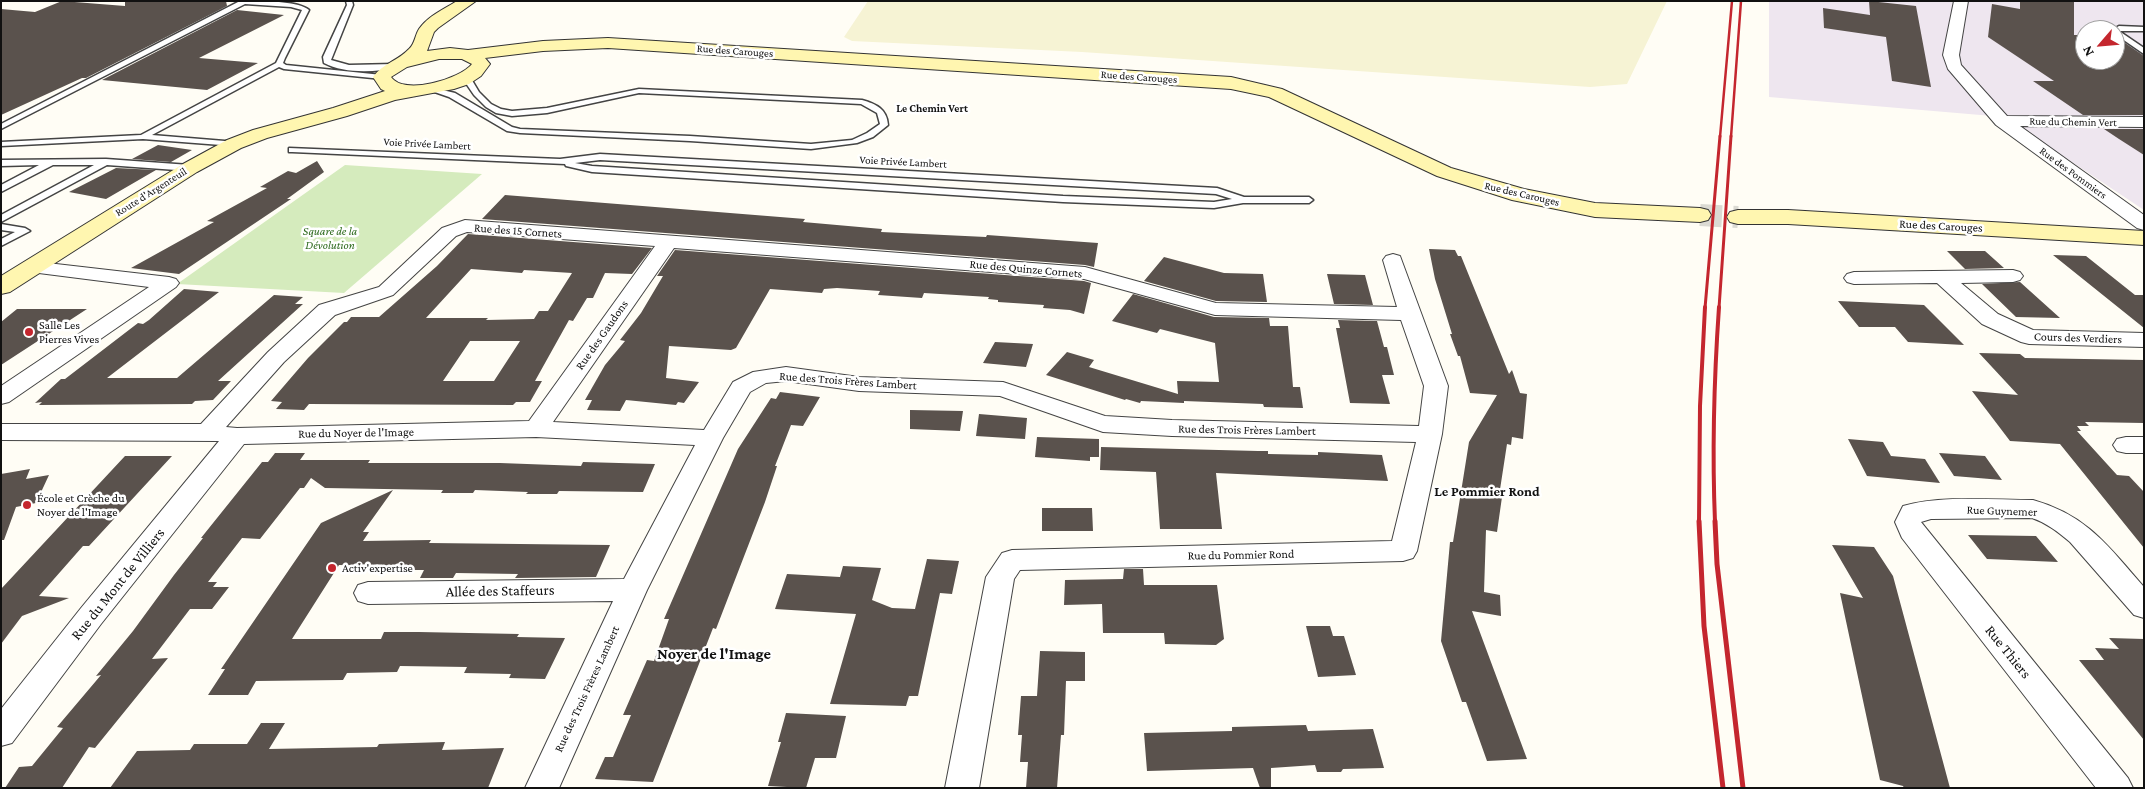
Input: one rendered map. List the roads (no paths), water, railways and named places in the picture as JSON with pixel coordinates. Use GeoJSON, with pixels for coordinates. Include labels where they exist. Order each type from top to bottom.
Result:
{"type":"FeatureCollection","features":[{"type":"Feature","properties":{"kind":"main road"},"geometry":{"type":"LineString","coordinates":[[467,64],[441,46],[436,40],[435,22],[468,1]]}},
{"type":"Feature","properties":{"kind":"main road","name":"Route d'Argenteuil"},"geometry":{"type":"LineString","coordinates":[[311,119],[362,97],[419,50],[426,30],[435,22]]}},
{"type":"Feature","properties":{"kind":"main road","name":"Rue des Carouges"},"geometry":{"type":"LineString","coordinates":[[467,64],[503,58],[555,45],[608,43],[1248,86],[1275,93],[1444,172],[1520,195],[1595,210],[1700,215]]}},
{"type":"Feature","properties":{"kind":"main road"},"geometry":{"type":"LineString","coordinates":[[423,90],[394,89],[391,72],[431,55],[467,64]]}},
{"type":"Feature","properties":{"kind":"main road","name":"Route d'Argenteuil"},"geometry":{"type":"LineString","coordinates":[[1,287],[190,168],[234,144],[392,95],[423,90],[467,64]]}},
{"type":"Feature","properties":{"kind":"main road","name":"Rue des Carouges"},"geometry":{"type":"LineString","coordinates":[[1738,217],[1788,217],[2144,238]]}},
{"type":"Feature","properties":{"kind":"street","name":"Rue des Pommiers"},"geometry":{"type":"LineString","coordinates":[[1962,1],[1950,55],[1953,66],[2002,121],[2144,224]]}},
{"type":"Feature","properties":{"kind":"street","name":"Rue du Chemin Vert"},"geometry":{"type":"LineString","coordinates":[[2002,121],[2144,122]]}},
{"type":"Feature","properties":{"kind":"street","name":"Rue des 15 Cornets"},"geometry":{"type":"LineString","coordinates":[[208,432],[276,357],[327,310],[386,292],[448,232],[465,226],[668,242]]}},
{"type":"Feature","properties":{"kind":"street","name":"Rue des Quinze Cornets"},"geometry":{"type":"LineString","coordinates":[[668,242],[1085,273],[1215,308],[1410,314]]}},
{"type":"Feature","properties":{"kind":"street","name":"Rue des Gaudons"},"geometry":{"type":"LineString","coordinates":[[536,428],[668,242]]}},
{"type":"Feature","properties":{"kind":"street","name":"Rue du Pommier Rond"},"geometry":{"type":"LineString","coordinates":[[962,788],[1000,577],[1012,560],[1403,551],[1430,434],[1436,386],[1393,260]]}},
{"type":"Feature","properties":{"kind":"street"},"geometry":{"type":"LineString","coordinates":[[1,397],[169,283],[30,267]]}},
{"type":"Feature","properties":{"kind":"street"},"geometry":{"type":"LineString","coordinates":[[1854,278],[2013,276]]}},
{"type":"Feature","properties":{"kind":"street","name":"Cours des Verdiers"},"geometry":{"type":"LineString","coordinates":[[1942,277],[1990,319],[2029,337],[2144,340]]}},
{"type":"Feature","properties":{"kind":"street","name":"Rue des Trois Frères Lambert"},"geometry":{"type":"LineString","coordinates":[[542,788],[633,590],[710,438],[740,387],[761,377],[786,374],[859,384],[1004,389],[1103,424],[1172,428],[1430,434]]}},
{"type":"Feature","properties":{"kind":"street","name":"Rue du Noyer de l'Image"},"geometry":{"type":"LineString","coordinates":[[1,432],[208,432],[237,436],[536,428],[710,438]]}},
{"type":"Feature","properties":{"kind":"street","name":"Rue du Mont de Villiers"},"geometry":{"type":"LineString","coordinates":[[1,733],[91,616],[237,436]]}},
{"type":"Feature","properties":{"kind":"street","name":"Rue Guynemer"},"geometry":{"type":"LineString","coordinates":[[1912,513],[1931,510],[2033,510],[2046,513],[2060,519],[2080,535],[2144,607]]}},
{"type":"Feature","properties":{"kind":"street","name":"Rue Thiers"},"geometry":{"type":"LineString","coordinates":[[1912,513],[1908,522],[1912,531],[2116,788]]}},
{"type":"Feature","properties":{"kind":"street","name":"Allée des Staffeurs"},"geometry":{"type":"LineString","coordinates":[[368,593],[633,590]]}},
{"type":"Feature","properties":{"kind":"lane"},"geometry":{"type":"LineString","coordinates":[[349,1],[350,4],[327,61],[345,66],[391,72]]}},
{"type":"Feature","properties":{"kind":"lane"},"geometry":{"type":"LineString","coordinates":[[1,127],[245,2],[291,5],[302,7],[306,10],[279,64],[143,137]]}},
{"type":"Feature","properties":{"kind":"lane"},"geometry":{"type":"LineString","coordinates":[[2125,28],[2144,29]]}},
{"type":"Feature","properties":{"kind":"lane"},"geometry":{"type":"LineString","coordinates":[[2125,38],[2144,52]]}},
{"type":"Feature","properties":{"kind":"lane"},"geometry":{"type":"LineString","coordinates":[[279,64],[292,69],[391,72]]}},
{"type":"Feature","properties":{"kind":"lane"},"geometry":{"type":"LineString","coordinates":[[423,90],[452,95],[510,129],[520,131],[813,146],[858,141],[873,134],[884,125],[884,116],[878,108],[862,102],[639,91],[619,92],[535,113],[499,111],[488,104],[470,87],[467,64]]}},
{"type":"Feature","properties":{"kind":"lane"},"geometry":{"type":"LineString","coordinates":[[1,144],[143,137],[234,144]]}},
{"type":"Feature","properties":{"kind":"lane","name":"Voie Privée Lambert"},"geometry":{"type":"LineString","coordinates":[[292,150],[560,162],[600,157],[1207,190],[1217,191],[1243,200]]}},
{"type":"Feature","properties":{"kind":"lane"},"geometry":{"type":"LineString","coordinates":[[1,189],[54,161]]}},
{"type":"Feature","properties":{"kind":"lane"},"geometry":{"type":"LineString","coordinates":[[1,162],[106,162],[190,168]]}},
{"type":"Feature","properties":{"kind":"lane"},"geometry":{"type":"LineString","coordinates":[[1,219],[106,162]]}},
{"type":"Feature","properties":{"kind":"lane","name":"Voie Privée Lambert"},"geometry":{"type":"LineString","coordinates":[[560,162],[592,169],[1063,199],[1214,206],[1243,200],[1309,200]]}},
{"type":"Feature","properties":{"kind":"lane"},"geometry":{"type":"LineString","coordinates":[[1,227],[25,231],[1,243]]}},
{"type":"Feature","properties":{"kind":"tunnel"},"geometry":{"type":"LineString","coordinates":[[1700,215],[1738,217]]}},
{"type":"Feature","properties":{"kind":"railway"},"geometry":{"type":"LineString","coordinates":[[1720,137],[1732,1]]}},
{"type":"Feature","properties":{"kind":"railway"},"geometry":{"type":"LineString","coordinates":[[1731,137],[1741,1]]}},
{"type":"Feature","properties":{"kind":"railway"},"geometry":{"type":"LineString","coordinates":[[1705,308],[1720,136]]}},
{"type":"Feature","properties":{"kind":"railway"},"geometry":{"type":"LineString","coordinates":[[1719,308],[1731,136]]}},
{"type":"Feature","properties":{"kind":"railway"},"geometry":{"type":"LineString","coordinates":[[1699,521],[1700,406],[1705,307]]}},
{"type":"Feature","properties":{"kind":"railway"},"geometry":{"type":"LineString","coordinates":[[1715,522],[1714,414],[1719,307]]}},
{"type":"Feature","properties":{"kind":"railway"},"geometry":{"type":"LineString","coordinates":[[1699,521],[1704,626],[1723,788]]}},
{"type":"Feature","properties":{"kind":"railway"},"geometry":{"type":"LineString","coordinates":[[1715,521],[1717,564],[1743,788]]}},
{"type":"Feature","properties":{"kind":"place","name":"Salle Les Pierres Vives"},"geometry":{"type":"Point","coordinates":[29,332]}},
{"type":"Feature","properties":{"kind":"place","name":"École et Crèche du Noyer de l'Image"},"geometry":{"type":"Point","coordinates":[27,505]}},
{"type":"Feature","properties":{"kind":"place","name":"Activ'expertise"},"geometry":{"type":"Point","coordinates":[332,568]}},
{"type":"Feature","properties":{"kind":"district","name":"Le Chemin Vert"},"geometry":{"type":"Point","coordinates":[932,109]}},
{"type":"Feature","properties":{"kind":"district","name":"Le Pommier Rond"},"geometry":{"type":"Point","coordinates":[1487,492]}},
{"type":"Feature","properties":{"kind":"district","name":"Noyer de l'Image"},"geometry":{"type":"Point","coordinates":[714,654]}},
{"type":"Feature","properties":{"kind":"park label","name":"Square de la Dévolution"},"geometry":{"type":"Point","coordinates":[330,238]}}]}
